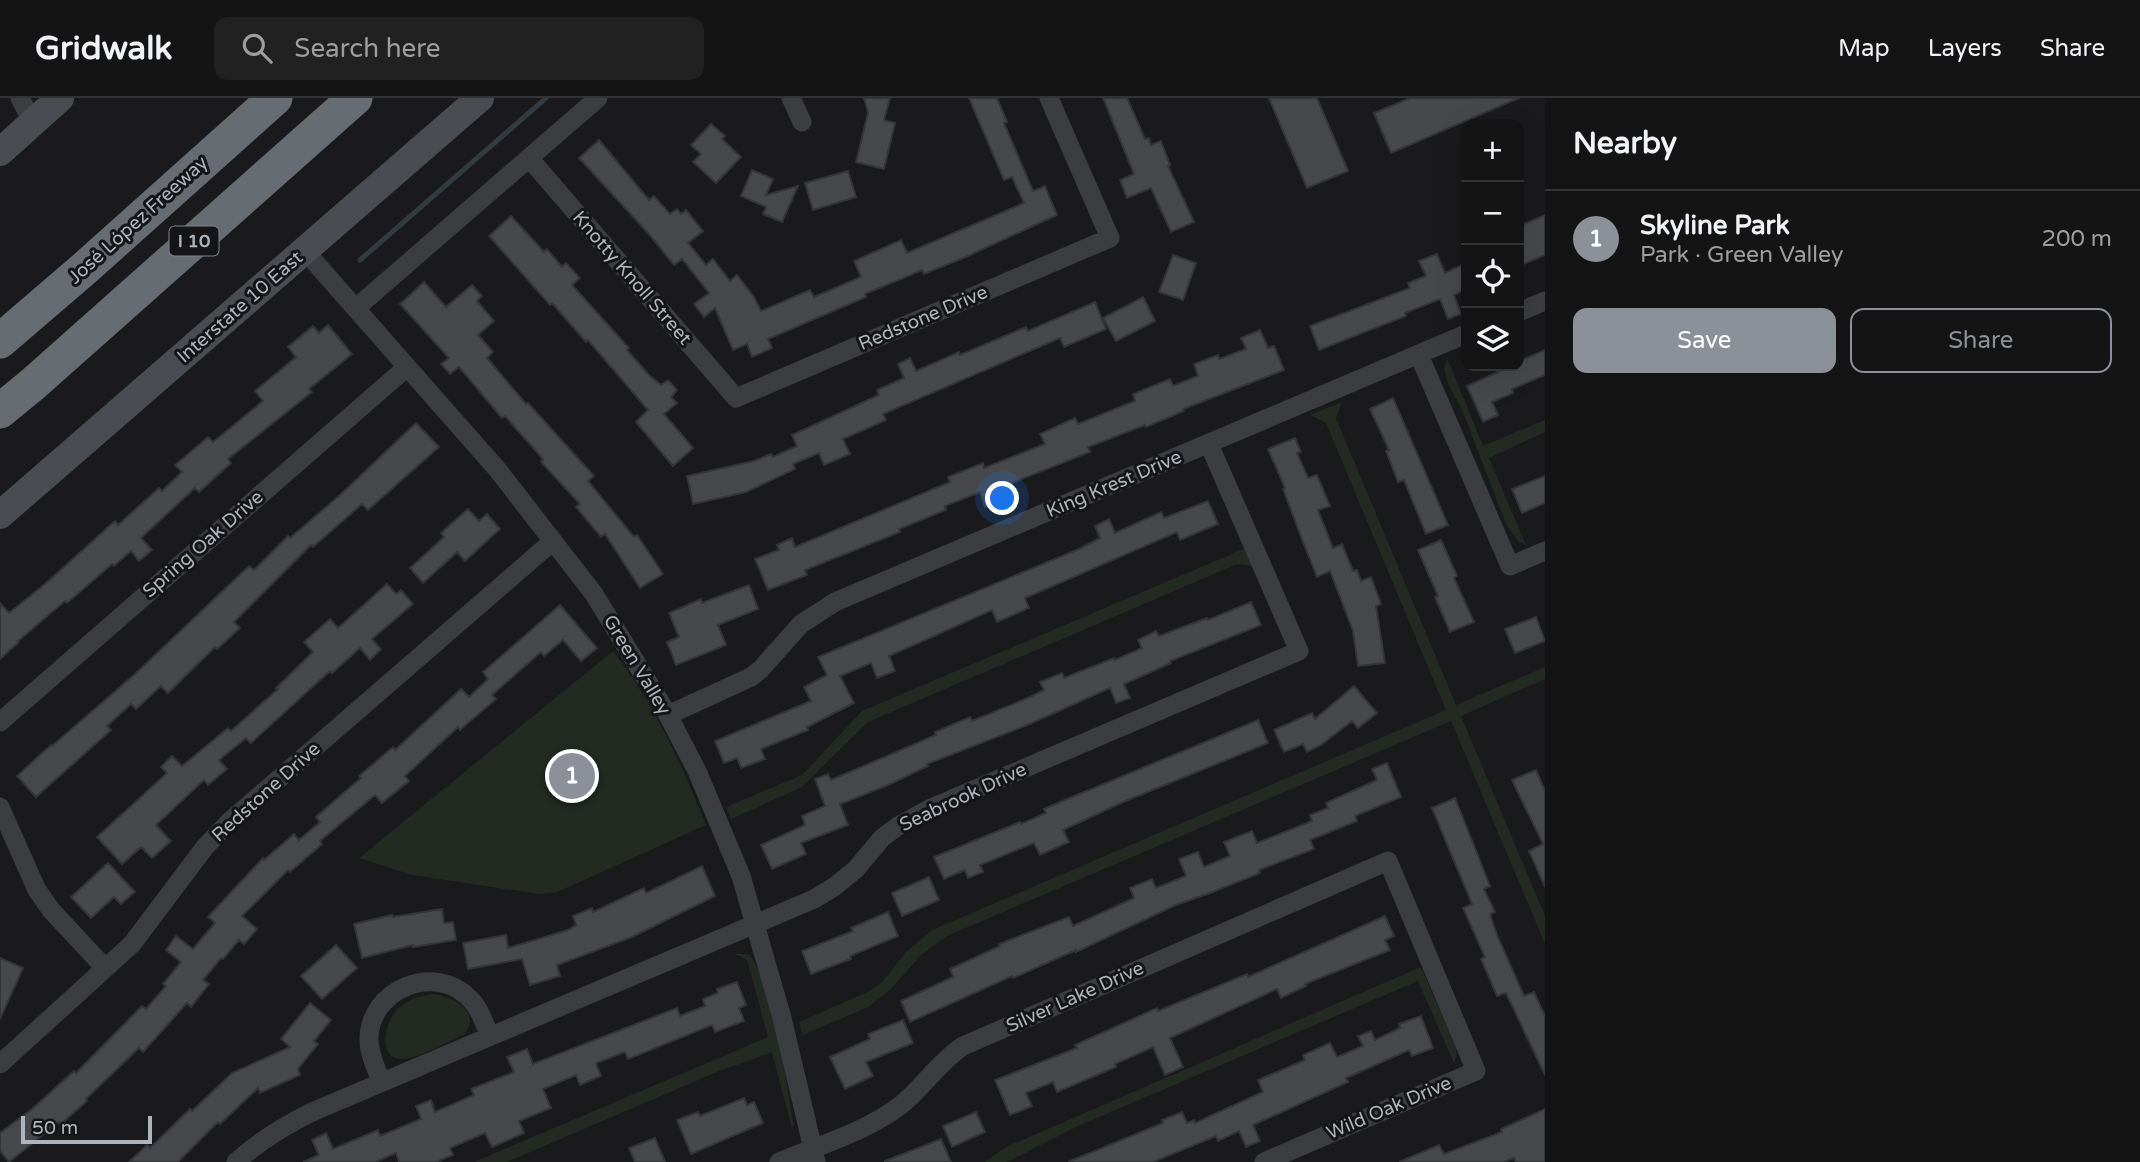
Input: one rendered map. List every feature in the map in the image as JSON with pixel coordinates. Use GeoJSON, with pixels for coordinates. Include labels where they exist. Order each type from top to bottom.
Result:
{"type":"FeatureCollection","features":[{"type":"Feature","properties":{"kind":"highway","name":"José López Freeway"},"geometry":{"type":"LineString","coordinates":[[0,341],[275,98]]}},
{"type":"Feature","properties":{"kind":"highway","name":"I 10"},"geometry":{"type":"LineString","coordinates":[[0,411],[355,98]]}},
{"type":"Feature","properties":{"kind":"highway"},"geometry":{"type":"LineString","coordinates":[[0,321],[85,268]]}},
{"type":"Feature","properties":{"kind":"highway"},"geometry":{"type":"LineString","coordinates":[[0,426],[33,384]]}},
{"type":"Feature","properties":{"kind":"main road"},"geometry":{"type":"LineString","coordinates":[[0,152],[60,98]]}},
{"type":"Feature","properties":{"kind":"main road","name":"Interstate 10 East"},"geometry":{"type":"LineString","coordinates":[[0,515],[480,98]]}},
{"type":"Feature","properties":{"kind":"street"},"geometry":{"type":"LineString","coordinates":[[20,98],[33,123]]}},
{"type":"Feature","properties":{"kind":"street"},"geometry":{"type":"LineString","coordinates":[[356,308],[598,98]]}},
{"type":"Feature","properties":{"kind":"street"},"geometry":{"type":"LineString","coordinates":[[791,98],[802,122]]}},
{"type":"Feature","properties":{"kind":"street","name":"Redstone Drive"},"geometry":{"type":"LineString","coordinates":[[736,398],[1110,238],[1049,98]]}},
{"type":"Feature","properties":{"kind":"street","name":"Knotty Knoll Street"},"geometry":{"type":"LineString","coordinates":[[529,158],[736,398]]}},
{"type":"Feature","properties":{"kind":"street","name":"Green Valley"},"geometry":{"type":"LineString","coordinates":[[305,251],[498,469],[594,594],[668,715],[697,771],[741,876],[782,1018],[814,1155]]}},
{"type":"Feature","properties":{"kind":"street"},"geometry":{"type":"LineString","coordinates":[[1524,310],[1545,301]]}},
{"type":"Feature","properties":{"kind":"street","name":"King Krest Drive"},"geometry":{"type":"LineString","coordinates":[[668,715],[751,677],[801,625],[835,602],[1461,336]]}},
{"type":"Feature","properties":{"kind":"street"},"geometry":{"type":"LineString","coordinates":[[1419,355],[1510,566],[1545,551]]}},
{"type":"Feature","properties":{"kind":"street","name":"Spring Oak Drive"},"geometry":{"type":"LineString","coordinates":[[0,722],[407,367]]}},
{"type":"Feature","properties":{"kind":"street","name":"Seabrook Drive"},"geometry":{"type":"LineString","coordinates":[[236,1162],[256,1144],[283,1127],[381,1081],[814,899],[856,869],[882,838],[929,809],[1299,651],[1209,444]]}},
{"type":"Feature","properties":{"kind":"street","name":"Redstone Drive"},"geometry":{"type":"LineString","coordinates":[[0,1064],[132,944],[205,847],[229,822],[553,541]]}},
{"type":"Feature","properties":{"kind":"street"},"geometry":{"type":"LineString","coordinates":[[0,807],[37,890],[51,910],[105,968]]}},
{"type":"Feature","properties":{"kind":"street","name":"Silver Lake Drive"},"geometry":{"type":"LineString","coordinates":[[779,1162],[814,1155],[888,1114],[903,1103],[948,1056],[963,1046],[1388,861],[1476,1071]]}},
{"type":"Feature","properties":{"kind":"street"},"geometry":{"type":"LineString","coordinates":[[381,1081],[369,1047],[372,1023],[379,1006],[406,986],[432,981],[453,986],[464,993],[479,1010],[490,1036]]}},
{"type":"Feature","properties":{"kind":"street","name":"Wild Oak Drive"},"geometry":{"type":"LineString","coordinates":[[1264,1162],[1476,1071]]}},
{"type":"Feature","properties":{"kind":"shaded area"},"geometry":{"type":"Polygon","coordinates":[[[1447,358],[1483,446],[1545,420],[1545,432],[1489,458],[1526,545],[1518,541],[1506,524],[1463,412],[1448,383],[1444,368],[1447,358]]]}},
{"type":"Feature","properties":{"kind":"shaded area"},"geometry":{"type":"Polygon","coordinates":[[[1342,402],[1336,418],[1456,705],[1545,667],[1545,679],[1461,716],[1545,916],[1545,944],[1451,721],[947,936],[921,955],[891,989],[868,1007],[803,1035],[799,1022],[868,992],[882,982],[907,951],[932,930],[1446,710],[1326,423],[1310,415],[1342,402]]]}},
{"type":"Feature","properties":{"kind":"shaded area"},"geometry":{"type":"Polygon","coordinates":[[[1246,548],[1254,566],[1237,564],[868,722],[802,787],[731,819],[726,807],[802,775],[862,711],[1246,548]]]}},
{"type":"Feature","properties":{"kind":"shaded area"},"geometry":{"type":"Polygon","coordinates":[[[613,651],[666,735],[706,825],[557,892],[539,894],[412,875],[359,858],[613,651]]]}},
{"type":"Feature","properties":{"kind":"shaded area"},"geometry":{"type":"Polygon","coordinates":[[[735,954],[749,954],[766,990],[783,1060],[794,1125],[792,1129],[772,1052],[717,1072],[507,1162],[474,1162],[768,1037],[747,960],[735,954]]]}},
{"type":"Feature","properties":{"kind":"shaded area"},"geometry":{"type":"Polygon","coordinates":[[[1421,967],[1455,1045],[1457,1054],[1454,1063],[1418,981],[1078,1126],[1007,1162],[984,1162],[1006,1147],[1421,967]]]}},
{"type":"Feature","properties":{"kind":"shaded area"},"geometry":{"type":"Polygon","coordinates":[[[432,994],[449,998],[463,1007],[468,1012],[469,1027],[464,1035],[425,1053],[404,1059],[395,1058],[389,1053],[385,1039],[393,1015],[410,1000],[432,994]]]}},
{"type":"Feature","properties":{"kind":"building"},"geometry":{"type":"Polygon","coordinates":[[[864,98],[890,98],[884,120],[895,123],[884,169],[856,162],[868,113],[864,98]]]}},
{"type":"Feature","properties":{"kind":"building"},"geometry":{"type":"Polygon","coordinates":[[[969,98],[997,98],[1007,122],[1004,123],[1033,191],[1045,186],[1057,215],[968,256],[924,274],[922,270],[865,294],[866,297],[768,339],[772,348],[752,357],[747,344],[733,350],[715,308],[704,317],[694,304],[709,293],[682,259],[674,265],[579,158],[599,140],[649,200],[654,196],[670,214],[677,209],[681,214],[686,210],[703,231],[688,243],[706,265],[713,259],[730,281],[737,275],[761,311],[810,290],[814,297],[861,277],[854,261],[901,240],[907,253],[1024,203],[1012,177],[1004,180],[969,98]]]}},
{"type":"Feature","properties":{"kind":"building"},"geometry":{"type":"Polygon","coordinates":[[[1103,98],[1127,98],[1145,139],[1149,138],[1151,145],[1161,141],[1170,165],[1168,166],[1194,222],[1171,232],[1151,188],[1127,198],[1120,180],[1134,174],[1103,98]]]}},
{"type":"Feature","properties":{"kind":"building"},"geometry":{"type":"Polygon","coordinates":[[[1269,98],[1317,98],[1348,171],[1307,188],[1269,98]]]}},
{"type":"Feature","properties":{"kind":"building"},"geometry":{"type":"Polygon","coordinates":[[[1410,98],[1519,98],[1470,119],[1461,119],[1461,123],[1391,153],[1374,113],[1410,98]]]}},
{"type":"Feature","properties":{"kind":"building"},"geometry":{"type":"Polygon","coordinates":[[[711,124],[725,136],[722,139],[741,157],[716,183],[693,162],[701,154],[691,145],[711,124]]]}},
{"type":"Feature","properties":{"kind":"building"},"geometry":{"type":"Polygon","coordinates":[[[752,170],[773,179],[766,195],[798,186],[782,222],[763,214],[766,207],[741,196],[752,170]]]}},
{"type":"Feature","properties":{"kind":"building"},"geometry":{"type":"Polygon","coordinates":[[[848,171],[856,197],[813,210],[805,183],[848,171]]]}},
{"type":"Feature","properties":{"kind":"building"},"geometry":{"type":"Polygon","coordinates":[[[1545,215],[1545,255],[1524,264],[1524,245],[1524,224],[1545,215]]]}},
{"type":"Feature","properties":{"kind":"building"},"geometry":{"type":"Polygon","coordinates":[[[511,216],[544,252],[547,249],[562,267],[566,263],[580,278],[572,285],[629,348],[627,350],[649,375],[661,385],[668,380],[677,390],[671,397],[677,403],[664,414],[693,448],[673,466],[636,422],[648,410],[588,340],[586,342],[552,303],[550,305],[489,236],[511,216]]]}},
{"type":"Feature","properties":{"kind":"building"},"geometry":{"type":"Polygon","coordinates":[[[1437,254],[1445,273],[1461,265],[1461,292],[1454,295],[1461,314],[1448,319],[1440,299],[1405,313],[1406,316],[1319,350],[1310,326],[1410,288],[1408,283],[1426,276],[1419,261],[1437,254]]]}},
{"type":"Feature","properties":{"kind":"building"},"geometry":{"type":"Polygon","coordinates":[[[1173,255],[1196,263],[1183,300],[1159,292],[1173,255]]]}},
{"type":"Feature","properties":{"kind":"building"},"geometry":{"type":"Polygon","coordinates":[[[424,282],[446,307],[472,285],[482,296],[477,301],[494,321],[478,335],[493,352],[487,358],[594,476],[588,481],[634,537],[637,535],[663,574],[640,588],[605,534],[601,537],[576,507],[580,504],[541,462],[543,459],[505,416],[502,418],[459,367],[450,374],[441,364],[449,358],[400,304],[424,282]]]}},
{"type":"Feature","properties":{"kind":"building"},"geometry":{"type":"Polygon","coordinates":[[[1143,297],[1155,321],[1116,341],[1103,318],[1143,297]]]}},
{"type":"Feature","properties":{"kind":"building"},"geometry":{"type":"Polygon","coordinates":[[[1095,302],[1106,329],[1064,347],[1060,338],[883,414],[886,420],[843,439],[850,454],[824,465],[819,453],[793,464],[795,469],[746,492],[693,504],[687,476],[754,461],[771,454],[773,457],[797,446],[792,435],[879,395],[877,390],[904,378],[898,364],[910,358],[916,371],[1026,327],[1028,331],[1095,302]]]}},
{"type":"Feature","properties":{"kind":"building"},"geometry":{"type":"Polygon","coordinates":[[[328,325],[352,354],[309,389],[312,392],[228,459],[231,463],[199,492],[195,488],[141,538],[152,550],[139,561],[131,551],[114,566],[112,564],[67,603],[65,601],[0,659],[0,603],[9,613],[115,521],[118,525],[159,488],[162,491],[182,472],[175,465],[208,437],[213,442],[263,401],[255,391],[296,357],[288,347],[313,326],[319,333],[328,325]]]}},
{"type":"Feature","properties":{"kind":"building"},"geometry":{"type":"Polygon","coordinates":[[[1260,330],[1268,348],[1274,346],[1284,370],[1183,409],[1184,411],[1146,427],[1145,425],[1088,447],[1090,452],[994,490],[998,501],[985,507],[980,492],[945,506],[946,510],[899,529],[900,532],[805,570],[807,575],[768,590],[755,559],[779,550],[777,545],[792,538],[795,547],[950,482],[948,477],[983,463],[984,468],[1045,444],[1040,434],[1075,418],[1078,424],[1135,401],[1133,394],[1170,379],[1173,386],[1198,376],[1194,364],[1218,355],[1219,359],[1246,349],[1241,338],[1260,330]]]}},
{"type":"Feature","properties":{"kind":"building"},"geometry":{"type":"Polygon","coordinates":[[[1545,350],[1545,375],[1512,389],[1513,393],[1492,402],[1498,415],[1483,422],[1467,386],[1500,371],[1524,371],[1524,359],[1545,350]]]}},
{"type":"Feature","properties":{"kind":"building"},"geometry":{"type":"Polygon","coordinates":[[[1393,398],[1448,525],[1426,534],[1404,480],[1398,482],[1386,451],[1389,450],[1370,409],[1393,398]]]}},
{"type":"Feature","properties":{"kind":"building"},"geometry":{"type":"Polygon","coordinates":[[[416,423],[439,447],[368,510],[362,504],[313,547],[311,545],[234,622],[240,628],[217,649],[215,647],[168,693],[161,686],[136,709],[131,704],[107,726],[111,730],[36,797],[17,776],[135,674],[249,566],[254,570],[288,536],[290,538],[340,495],[416,423]]]}},
{"type":"Feature","properties":{"kind":"building"},"geometry":{"type":"Polygon","coordinates":[[[1295,438],[1301,452],[1297,453],[1308,478],[1317,475],[1330,506],[1318,510],[1333,548],[1342,544],[1353,571],[1357,570],[1361,581],[1371,577],[1381,604],[1376,606],[1385,663],[1358,666],[1353,631],[1330,571],[1317,577],[1268,449],[1295,438]]]}},
{"type":"Feature","properties":{"kind":"building"},"geometry":{"type":"Polygon","coordinates":[[[1545,476],[1545,503],[1522,513],[1512,489],[1545,476]]]}},
{"type":"Feature","properties":{"kind":"building"},"geometry":{"type":"Polygon","coordinates":[[[1208,501],[1218,524],[1180,540],[1177,532],[1025,598],[1029,608],[997,622],[992,610],[889,656],[895,671],[877,678],[871,663],[840,676],[854,703],[807,727],[808,730],[761,749],[765,759],[741,768],[737,758],[724,763],[715,741],[811,701],[804,687],[827,675],[818,657],[1079,549],[1100,538],[1095,526],[1109,519],[1115,533],[1161,512],[1164,518],[1208,501]]]}},
{"type":"Feature","properties":{"kind":"building"},"geometry":{"type":"Polygon","coordinates":[[[468,509],[479,521],[487,514],[500,529],[465,561],[457,552],[423,583],[410,568],[444,537],[441,533],[468,509]]]}},
{"type":"Feature","properties":{"kind":"building"},"geometry":{"type":"Polygon","coordinates":[[[1441,540],[1457,576],[1454,578],[1474,622],[1450,632],[1418,550],[1441,540]]]}},
{"type":"Feature","properties":{"kind":"building"},"geometry":{"type":"Polygon","coordinates":[[[387,584],[396,594],[401,590],[413,604],[372,639],[381,649],[370,660],[360,648],[332,673],[330,671],[251,743],[246,738],[219,760],[227,769],[208,785],[204,780],[156,825],[171,841],[152,858],[141,847],[122,864],[97,837],[167,773],[161,767],[172,756],[182,766],[228,728],[231,731],[278,689],[276,688],[313,652],[304,642],[330,619],[338,628],[387,584]]]}},
{"type":"Feature","properties":{"kind":"building"},"geometry":{"type":"Polygon","coordinates":[[[749,585],[758,609],[718,625],[726,645],[676,665],[667,642],[679,637],[669,613],[701,599],[702,603],[749,585]]]}},
{"type":"Feature","properties":{"kind":"building"},"geometry":{"type":"Polygon","coordinates":[[[1251,602],[1261,625],[1170,661],[1171,663],[1124,684],[1130,698],[1116,703],[1110,688],[1025,726],[927,764],[928,766],[888,785],[840,804],[848,825],[801,843],[806,854],[772,869],[761,845],[805,825],[802,816],[825,806],[815,779],[828,774],[831,780],[936,735],[935,732],[970,717],[972,721],[1030,697],[1044,690],[1040,682],[1062,673],[1064,678],[1114,658],[1115,660],[1142,648],[1138,640],[1156,631],[1159,636],[1251,602]]]}},
{"type":"Feature","properties":{"kind":"building"},"geometry":{"type":"Polygon","coordinates":[[[560,605],[597,648],[581,661],[563,640],[544,656],[541,652],[492,695],[496,699],[460,730],[458,727],[405,776],[409,781],[382,803],[375,795],[320,841],[322,844],[290,872],[288,870],[242,916],[257,929],[244,944],[239,940],[223,959],[221,958],[203,980],[209,984],[191,1007],[187,1003],[143,1052],[139,1048],[61,1124],[59,1122],[9,1162],[0,1151],[0,1133],[32,1109],[74,1071],[76,1073],[142,1006],[146,1009],[166,986],[163,984],[181,962],[166,950],[176,936],[193,949],[215,923],[208,917],[263,858],[264,860],[294,834],[299,840],[320,822],[316,817],[361,778],[359,776],[393,747],[395,750],[461,689],[469,697],[488,679],[483,672],[560,605]]]}},
{"type":"Feature","properties":{"kind":"building"},"geometry":{"type":"Polygon","coordinates":[[[1536,617],[1545,641],[1515,653],[1505,629],[1536,617]]]}},
{"type":"Feature","properties":{"kind":"building"},"geometry":{"type":"Polygon","coordinates":[[[1354,686],[1377,713],[1358,728],[1352,721],[1321,745],[1307,752],[1303,744],[1284,752],[1274,730],[1312,713],[1315,719],[1354,686]]]}},
{"type":"Feature","properties":{"kind":"building"},"geometry":{"type":"Polygon","coordinates":[[[1258,720],[1268,743],[1123,802],[1063,830],[1069,842],[1040,855],[1034,843],[980,865],[983,872],[968,878],[965,870],[944,879],[934,857],[1020,822],[1021,824],[1046,813],[1044,809],[1258,720]]]}},
{"type":"Feature","properties":{"kind":"building"},"geometry":{"type":"Polygon","coordinates":[[[1387,763],[1401,797],[1355,816],[1357,821],[1310,840],[1314,849],[1176,905],[1076,952],[1013,978],[1012,976],[910,1022],[901,1001],[953,977],[950,969],[1000,946],[999,944],[1069,917],[1073,926],[1134,898],[1130,888],[1152,879],[1156,888],[1186,876],[1179,859],[1198,852],[1204,867],[1230,856],[1224,842],[1252,831],[1257,843],[1312,821],[1310,815],[1328,808],[1326,803],[1377,780],[1372,769],[1387,763]]]}},
{"type":"Feature","properties":{"kind":"building"},"geometry":{"type":"Polygon","coordinates":[[[1536,770],[1545,791],[1545,887],[1529,851],[1543,844],[1512,780],[1536,770]]]}},
{"type":"Feature","properties":{"kind":"building"},"geometry":{"type":"Polygon","coordinates":[[[1455,798],[1490,886],[1484,889],[1495,912],[1490,914],[1497,935],[1524,996],[1534,992],[1545,1016],[1545,1075],[1506,993],[1497,996],[1481,959],[1485,957],[1463,908],[1472,904],[1432,808],[1455,798]]]}},
{"type":"Feature","properties":{"kind":"building"},"geometry":{"type":"Polygon","coordinates":[[[108,863],[135,892],[121,904],[114,897],[91,918],[71,897],[108,863]]]}},
{"type":"Feature","properties":{"kind":"building"},"geometry":{"type":"Polygon","coordinates":[[[702,866],[715,896],[632,937],[557,965],[560,976],[530,985],[522,959],[468,969],[463,943],[506,935],[508,948],[568,930],[576,925],[573,916],[592,908],[593,912],[644,888],[646,893],[702,866]]]}},
{"type":"Feature","properties":{"kind":"building"},"geometry":{"type":"Polygon","coordinates":[[[929,877],[939,900],[902,916],[892,893],[929,877]]]}},
{"type":"Feature","properties":{"kind":"building"},"geometry":{"type":"Polygon","coordinates":[[[442,909],[444,923],[453,922],[456,940],[413,945],[362,958],[354,924],[392,915],[393,917],[442,909]]]}},
{"type":"Feature","properties":{"kind":"building"},"geometry":{"type":"Polygon","coordinates":[[[888,912],[898,936],[850,956],[851,959],[811,974],[802,951],[853,931],[851,928],[888,912]]]}},
{"type":"Feature","properties":{"kind":"building"},"geometry":{"type":"Polygon","coordinates":[[[1385,916],[1394,936],[1385,940],[1390,950],[1305,984],[1306,986],[1281,998],[1277,989],[1170,1038],[1183,1067],[1165,1075],[1153,1047],[1115,1064],[1116,1067],[1057,1092],[1053,1082],[1026,1093],[1032,1106],[1010,1115],[995,1080],[1077,1048],[1075,1045],[1157,1008],[1158,1011],[1247,974],[1248,977],[1385,916]]]}},
{"type":"Feature","properties":{"kind":"building"},"geometry":{"type":"Polygon","coordinates":[[[336,945],[357,968],[322,999],[301,976],[336,945]]]}},
{"type":"Feature","properties":{"kind":"building"},"geometry":{"type":"Polygon","coordinates":[[[0,958],[23,968],[0,1019],[0,958]]]}},
{"type":"Feature","properties":{"kind":"building"},"geometry":{"type":"Polygon","coordinates":[[[737,982],[746,1005],[739,1008],[744,1021],[715,1032],[712,1025],[628,1059],[625,1052],[596,1063],[601,1076],[580,1085],[576,1075],[543,1089],[551,1108],[519,1121],[524,1133],[492,1147],[485,1133],[450,1148],[453,1155],[436,1162],[399,1162],[396,1153],[375,1162],[303,1162],[319,1155],[312,1140],[326,1133],[333,1149],[378,1130],[380,1136],[421,1119],[416,1106],[431,1100],[435,1112],[474,1095],[471,1089],[514,1072],[507,1057],[527,1049],[533,1064],[677,1008],[680,1016],[705,1006],[703,999],[718,993],[717,989],[737,982]]]}},
{"type":"Feature","properties":{"kind":"building"},"geometry":{"type":"Polygon","coordinates":[[[310,1003],[331,1020],[314,1041],[318,1044],[298,1069],[300,1075],[260,1093],[258,1088],[220,1124],[218,1122],[178,1162],[129,1162],[147,1145],[150,1148],[232,1073],[290,1047],[281,1039],[310,1003]]]}},
{"type":"Feature","properties":{"kind":"building"},"geometry":{"type":"Polygon","coordinates":[[[1421,1016],[1433,1048],[1412,1056],[1409,1050],[1346,1078],[1348,1082],[1253,1125],[1260,1141],[1246,1147],[1239,1131],[1218,1141],[1216,1136],[1153,1162],[1068,1162],[1163,1123],[1162,1120],[1182,1112],[1187,1123],[1194,1120],[1195,1123],[1263,1092],[1258,1080],[1305,1060],[1303,1055],[1330,1043],[1337,1057],[1363,1046],[1358,1036],[1371,1031],[1375,1040],[1400,1028],[1399,1024],[1421,1016]]]}},
{"type":"Feature","properties":{"kind":"building"},"geometry":{"type":"Polygon","coordinates":[[[903,1020],[913,1043],[866,1062],[873,1076],[845,1089],[830,1057],[870,1039],[868,1034],[903,1020]]]}},
{"type":"Feature","properties":{"kind":"building"},"geometry":{"type":"Polygon","coordinates":[[[744,1098],[747,1105],[754,1102],[763,1123],[691,1154],[677,1120],[698,1112],[700,1116],[744,1098]]]}},
{"type":"Feature","properties":{"kind":"building"},"geometry":{"type":"Polygon","coordinates":[[[1545,1109],[1545,1162],[1516,1162],[1514,1158],[1503,1162],[1399,1162],[1439,1145],[1444,1154],[1502,1132],[1501,1129],[1545,1109]]]}},
{"type":"Feature","properties":{"kind":"building"},"geometry":{"type":"Polygon","coordinates":[[[976,1112],[985,1132],[952,1147],[943,1126],[976,1112]]]}},
{"type":"Feature","properties":{"kind":"building"},"geometry":{"type":"Polygon","coordinates":[[[655,1138],[665,1162],[635,1162],[629,1148],[655,1138]]]}},
{"type":"Feature","properties":{"kind":"building"},"geometry":{"type":"Polygon","coordinates":[[[941,1139],[951,1162],[885,1162],[885,1161],[941,1139]]]}},
{"type":"Feature","properties":{"kind":"waterway"},"geometry":{"type":"LineString","coordinates":[[360,260],[546,98]]}},
{"type":"Feature","properties":{"kind":"place","name":"Skyline Park"},"geometry":{"type":"Point","coordinates":[572,776]}}]}
